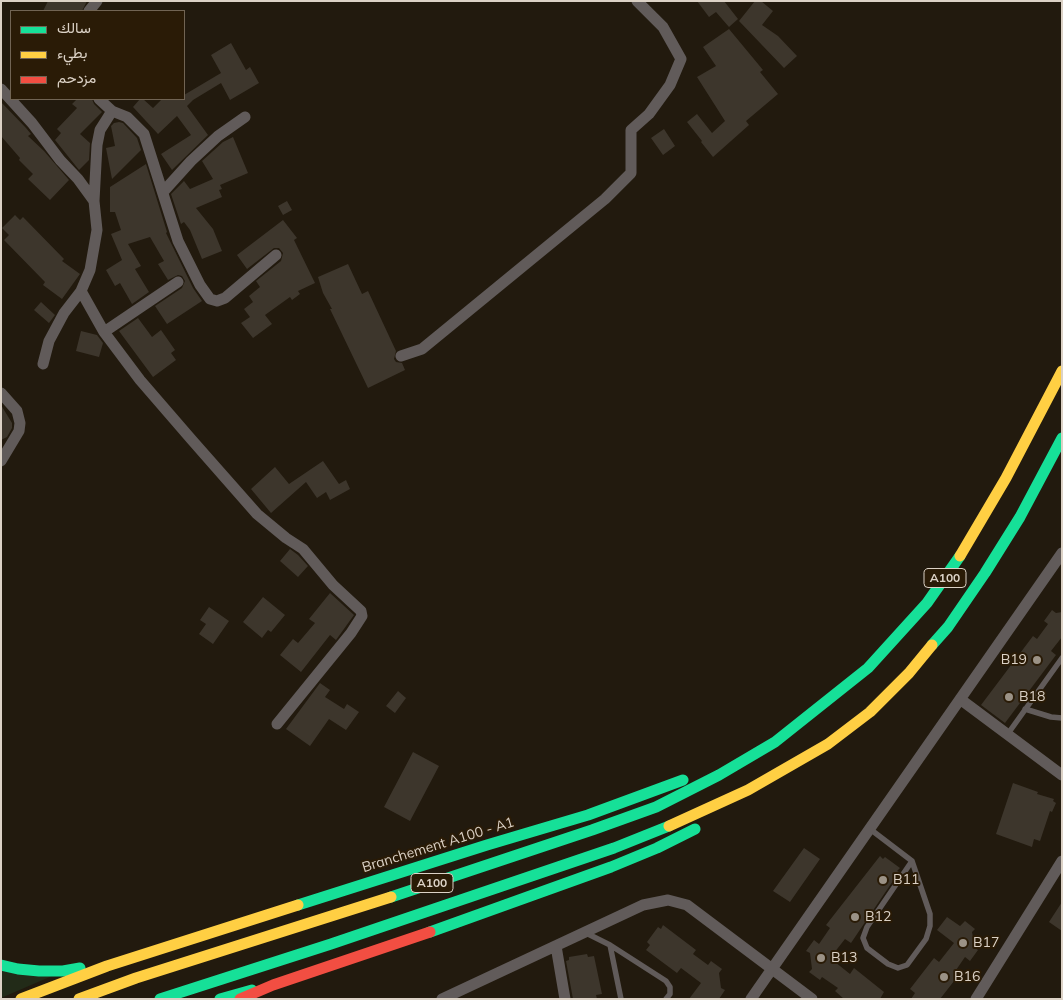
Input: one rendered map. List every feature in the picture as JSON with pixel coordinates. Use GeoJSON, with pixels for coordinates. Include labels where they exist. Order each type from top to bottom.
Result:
{"type":"FeatureCollection","features":[{"type":"Feature","properties":{"kind":"highway","name":"A100"},"geometry":{"type":"LineString","coordinates":[[79,999],[136,978],[444,880],[647,810],[719,775],[775,742],[868,668],[927,603],[968,545],[1006,478],[1062,371]]}},
{"type":"Feature","properties":{"kind":"highway","name":"A100"},"geometry":{"type":"LineString","coordinates":[[160,999],[359,935],[646,836],[748,790],[828,744],[870,712],[909,673],[948,627],[1020,517],[1062,438]]}},
{"type":"Feature","properties":{"kind":"highway","name":"Branchement A100 - A1"},"geometry":{"type":"LineString","coordinates":[[107,966],[487,845],[588,815],[655,791],[775,742]]}},
{"type":"Feature","properties":{"kind":"highway"},"geometry":{"type":"LineString","coordinates":[[732,810],[748,801],[828,744]]}},
{"type":"Feature","properties":{"kind":"highway"},"geometry":{"type":"LineString","coordinates":[[220,999],[273,985],[478,916],[658,848],[709,822]]}},
{"type":"Feature","properties":{"kind":"highway"},"geometry":{"type":"LineString","coordinates":[[1,965],[39,971],[63,971],[107,966]]}},
{"type":"Feature","properties":{"kind":"highway"},"geometry":{"type":"LineString","coordinates":[[21,999],[107,966]]}},
{"type":"Feature","properties":{"kind":"highway"},"geometry":{"type":"LineString","coordinates":[[240,999],[273,985]]}},
{"type":"Feature","properties":{"kind":"street"},"geometry":{"type":"LineString","coordinates":[[402,356],[422,349],[604,199],[631,173],[631,130],[648,114],[670,86],[680,59],[663,27],[637,1]]}},
{"type":"Feature","properties":{"kind":"street"},"geometry":{"type":"LineString","coordinates":[[1,89],[10,99]]}},
{"type":"Feature","properties":{"kind":"street"},"geometry":{"type":"LineString","coordinates":[[11,100],[32,123],[94,201]]}},
{"type":"Feature","properties":{"kind":"street"},"geometry":{"type":"LineString","coordinates":[[101,100],[112,111],[127,117],[144,134],[178,241],[200,285],[210,298],[217,301],[225,298],[276,255]]}},
{"type":"Feature","properties":{"kind":"street"},"geometry":{"type":"LineString","coordinates":[[43,364],[49,341],[64,313],[80,291],[90,270],[97,230],[94,201],[97,145],[100,130],[112,111]]}},
{"type":"Feature","properties":{"kind":"street"},"geometry":{"type":"LineString","coordinates":[[163,192],[218,136],[245,117]]}},
{"type":"Feature","properties":{"kind":"street"},"geometry":{"type":"LineString","coordinates":[[104,332],[178,282]]}},
{"type":"Feature","properties":{"kind":"street"},"geometry":{"type":"LineString","coordinates":[[80,291],[104,332],[140,380],[257,514],[303,550],[333,585],[361,611],[362,616],[351,633],[277,724]]}},
{"type":"Feature","properties":{"kind":"street"},"geometry":{"type":"LineString","coordinates":[[1,393],[18,411],[20,423],[19,432],[1,461]]}},
{"type":"Feature","properties":{"kind":"street"},"geometry":{"type":"LineString","coordinates":[[751,999],[1062,553]]}},
{"type":"Feature","properties":{"kind":"street"},"geometry":{"type":"LineString","coordinates":[[960,699],[1062,775]]}},
{"type":"Feature","properties":{"kind":"street"},"geometry":{"type":"LineString","coordinates":[[976,999],[1062,861]]}},
{"type":"Feature","properties":{"kind":"street"},"geometry":{"type":"LineString","coordinates":[[442,999],[643,906],[668,900],[687,905],[812,999]]}},
{"type":"Feature","properties":{"kind":"street"},"geometry":{"type":"LineString","coordinates":[[556,946],[565,999]]}},
{"type":"Feature","properties":{"kind":"lane"},"geometry":{"type":"LineString","coordinates":[[1007,735],[1062,658]]}},
{"type":"Feature","properties":{"kind":"lane"},"geometry":{"type":"LineString","coordinates":[[1025,709],[1051,718],[1062,718]]}},
{"type":"Feature","properties":{"kind":"lane"},"geometry":{"type":"LineString","coordinates":[[870,829],[912,861],[930,914],[930,926],[926,939],[907,966],[898,968],[888,964],[867,948],[863,938],[867,927],[912,861]]}},
{"type":"Feature","properties":{"kind":"lane"},"geometry":{"type":"LineString","coordinates":[[584,932],[666,981],[670,987],[670,994],[666,999]]}},
{"type":"Feature","properties":{"kind":"lane"},"geometry":{"type":"LineString","coordinates":[[610,946],[621,999]]}},
{"type":"Feature","properties":{"kind":"green space"},"geometry":{"type":"Polygon","coordinates":[[[1,971],[52,976],[1,998],[1,971]]]}},
{"type":"Feature","properties":{"kind":"building"},"geometry":{"type":"Polygon","coordinates":[[[48,1],[87,1],[82,10],[44,10],[48,1]]]}},
{"type":"Feature","properties":{"kind":"building"},"geometry":{"type":"Polygon","coordinates":[[[697,1],[724,1],[738,19],[729,27],[716,12],[709,17],[697,1]]]}},
{"type":"Feature","properties":{"kind":"building"},"geometry":{"type":"Polygon","coordinates":[[[755,1],[761,1],[773,11],[762,25],[778,36],[797,56],[784,68],[739,21],[755,1]]]}},
{"type":"Feature","properties":{"kind":"building"},"geometry":{"type":"Polygon","coordinates":[[[729,29],[763,70],[760,72],[778,94],[746,121],[749,125],[713,157],[687,122],[697,114],[712,133],[725,121],[697,77],[716,66],[703,47],[729,29]]]}},
{"type":"Feature","properties":{"kind":"building"},"geometry":{"type":"Polygon","coordinates":[[[231,43],[246,70],[250,67],[259,83],[230,100],[221,83],[193,100],[187,106],[208,135],[172,170],[161,154],[191,135],[177,116],[158,134],[133,107],[139,100],[144,100],[153,108],[161,100],[185,100],[185,94],[221,73],[211,55],[231,43]]]}},
{"type":"Feature","properties":{"kind":"building"},"geometry":{"type":"Polygon","coordinates":[[[76,100],[92,100],[102,112],[80,134],[90,143],[89,160],[79,170],[55,140],[61,133],[57,129],[77,108],[72,104],[76,100]]]}},
{"type":"Feature","properties":{"kind":"building"},"geometry":{"type":"Polygon","coordinates":[[[1,102],[31,134],[28,136],[69,180],[50,200],[28,179],[33,174],[19,160],[20,158],[1,136],[1,102]]]}},
{"type":"Feature","properties":{"kind":"building"},"geometry":{"type":"Polygon","coordinates":[[[119,122],[123,123],[137,138],[141,150],[112,179],[106,148],[115,146],[111,126],[119,122]]]}},
{"type":"Feature","properties":{"kind":"building"},"geometry":{"type":"Polygon","coordinates":[[[664,129],[675,146],[663,155],[651,138],[664,129]]]}},
{"type":"Feature","properties":{"kind":"building"},"geometry":{"type":"Polygon","coordinates":[[[233,137],[248,173],[220,185],[222,189],[219,190],[222,197],[196,208],[213,229],[222,251],[202,259],[190,230],[184,222],[181,224],[171,194],[184,181],[190,189],[213,179],[202,161],[223,142],[233,137]]]}},
{"type":"Feature","properties":{"kind":"building"},"geometry":{"type":"Polygon","coordinates":[[[146,164],[166,233],[193,288],[202,301],[167,324],[155,306],[182,288],[185,281],[182,276],[178,275],[168,280],[158,264],[164,261],[150,237],[128,244],[141,266],[135,269],[149,292],[132,304],[120,283],[115,286],[106,270],[122,260],[111,234],[121,230],[115,212],[110,212],[110,187],[146,164]]]}},
{"type":"Feature","properties":{"kind":"building"},"geometry":{"type":"Polygon","coordinates":[[[287,201],[292,210],[283,215],[278,206],[287,201]]]}},
{"type":"Feature","properties":{"kind":"building"},"geometry":{"type":"Polygon","coordinates":[[[15,215],[20,220],[23,217],[64,259],[62,261],[80,274],[62,299],[43,285],[45,282],[4,240],[9,235],[2,228],[15,215]]]}},
{"type":"Feature","properties":{"kind":"building"},"geometry":{"type":"Polygon","coordinates":[[[283,220],[297,238],[294,240],[315,283],[298,291],[300,294],[292,300],[290,297],[265,315],[272,324],[253,338],[241,323],[250,317],[244,309],[253,302],[249,296],[260,287],[256,281],[281,261],[283,253],[279,248],[274,248],[247,269],[237,255],[283,220]]]}},
{"type":"Feature","properties":{"kind":"building"},"geometry":{"type":"Polygon","coordinates":[[[348,264],[362,294],[368,291],[396,351],[394,359],[396,362],[402,363],[405,370],[368,388],[330,309],[332,309],[323,293],[318,277],[348,264]]]}},
{"type":"Feature","properties":{"kind":"building"},"geometry":{"type":"Polygon","coordinates":[[[41,302],[55,315],[49,323],[34,310],[41,302]]]}},
{"type":"Feature","properties":{"kind":"building"},"geometry":{"type":"Polygon","coordinates":[[[138,318],[152,337],[161,330],[175,350],[171,353],[176,360],[153,377],[119,331],[138,318]]]}},
{"type":"Feature","properties":{"kind":"building"},"geometry":{"type":"Polygon","coordinates":[[[81,331],[97,335],[103,343],[99,357],[76,351],[81,331]]]}},
{"type":"Feature","properties":{"kind":"building"},"geometry":{"type":"Polygon","coordinates":[[[1,405],[12,423],[12,428],[7,437],[1,440],[1,405]]]}},
{"type":"Feature","properties":{"kind":"building"},"geometry":{"type":"Polygon","coordinates":[[[323,461],[339,484],[346,480],[350,489],[330,500],[326,492],[317,498],[306,482],[271,513],[251,489],[275,467],[289,484],[323,461]]]}},
{"type":"Feature","properties":{"kind":"building"},"geometry":{"type":"Polygon","coordinates":[[[290,549],[308,566],[298,577],[280,561],[290,549]]]}},
{"type":"Feature","properties":{"kind":"building"},"geometry":{"type":"Polygon","coordinates":[[[330,593],[354,615],[336,640],[330,635],[301,672],[280,655],[293,639],[298,643],[315,623],[309,619],[330,593]]]}},
{"type":"Feature","properties":{"kind":"building"},"geometry":{"type":"Polygon","coordinates":[[[263,597],[285,615],[271,632],[268,630],[262,638],[243,622],[263,597]]]}},
{"type":"Feature","properties":{"kind":"building"},"geometry":{"type":"Polygon","coordinates":[[[209,607],[229,621],[213,644],[199,634],[206,624],[200,620],[209,607]]]}},
{"type":"Feature","properties":{"kind":"building"},"geometry":{"type":"Polygon","coordinates":[[[1052,610],[1056,613],[1062,612],[1062,637],[1051,651],[1056,655],[1005,723],[981,705],[1033,636],[1037,639],[1048,624],[1044,621],[1052,610]]]}},
{"type":"Feature","properties":{"kind":"building"},"geometry":{"type":"Polygon","coordinates":[[[320,683],[330,690],[325,697],[344,709],[347,704],[359,712],[346,730],[329,719],[310,746],[286,729],[320,683]]]}},
{"type":"Feature","properties":{"kind":"building"},"geometry":{"type":"Polygon","coordinates":[[[398,691],[406,698],[395,713],[386,706],[398,691]]]}},
{"type":"Feature","properties":{"kind":"building"},"geometry":{"type":"Polygon","coordinates":[[[413,752],[439,766],[410,821],[384,807],[413,752]]]}},
{"type":"Feature","properties":{"kind":"building"},"geometry":{"type":"Polygon","coordinates":[[[1013,783],[1038,792],[1037,794],[1054,799],[1053,801],[1056,803],[1052,812],[1050,811],[1040,841],[1034,839],[1032,847],[996,834],[1013,783]]]}},
{"type":"Feature","properties":{"kind":"building"},"geometry":{"type":"Polygon","coordinates":[[[804,848],[820,859],[790,902],[773,891],[804,848]]]}},
{"type":"Feature","properties":{"kind":"building"},"geometry":{"type":"Polygon","coordinates":[[[880,856],[883,859],[885,857],[900,868],[897,871],[899,872],[851,943],[845,939],[830,958],[850,974],[854,968],[884,992],[880,999],[844,999],[835,991],[838,988],[822,977],[820,980],[809,972],[812,969],[810,953],[806,951],[814,940],[819,944],[830,928],[826,925],[880,856]]]}},
{"type":"Feature","properties":{"kind":"building"},"geometry":{"type":"Polygon","coordinates":[[[1062,902],[1062,931],[1049,922],[1062,902]]]}},
{"type":"Feature","properties":{"kind":"building"},"geometry":{"type":"Polygon","coordinates":[[[947,917],[960,926],[965,921],[975,929],[972,932],[975,948],[978,950],[970,961],[965,957],[954,973],[958,976],[940,999],[911,999],[915,993],[910,989],[934,958],[939,962],[954,943],[937,930],[947,917]]]}},
{"type":"Feature","properties":{"kind":"building"},"geometry":{"type":"Polygon","coordinates":[[[663,925],[696,950],[693,954],[708,965],[711,961],[722,969],[719,973],[721,988],[725,990],[719,999],[689,999],[701,983],[681,968],[677,973],[646,950],[650,945],[647,942],[658,927],[661,929],[663,925]]]}},
{"type":"Feature","properties":{"kind":"building"},"geometry":{"type":"Polygon","coordinates":[[[587,954],[588,957],[594,956],[602,994],[596,995],[597,999],[573,999],[566,961],[569,960],[569,957],[587,954]]]}},
{"type":"Feature","properties":{"kind":"traffic: fast"},"geometry":{"type":"LineString","coordinates":[[932,645],[948,627],[985,573],[1020,517],[1062,438]]}},
{"type":"Feature","properties":{"kind":"traffic: fast"},"geometry":{"type":"LineString","coordinates":[[391,897],[656,807],[719,775],[775,742],[868,668],[927,603],[960,556]]}},
{"type":"Feature","properties":{"kind":"traffic: fast"},"geometry":{"type":"LineString","coordinates":[[298,905],[588,815],[683,780]]}},
{"type":"Feature","properties":{"kind":"traffic: fast"},"geometry":{"type":"LineString","coordinates":[[160,999],[331,944],[614,848],[669,826]]}},
{"type":"Feature","properties":{"kind":"traffic: fast"},"geometry":{"type":"LineString","coordinates":[[430,932],[611,867],[657,848],[695,829]]}},
{"type":"Feature","properties":{"kind":"traffic: fast"},"geometry":{"type":"LineString","coordinates":[[1,965],[39,971],[63,971],[80,968]]}},
{"type":"Feature","properties":{"kind":"traffic: fast"},"geometry":{"type":"LineString","coordinates":[[220,999],[252,990]]}},
{"type":"Feature","properties":{"kind":"traffic: slow"},"geometry":{"type":"LineString","coordinates":[[960,556],[1006,478],[1062,371]]}},
{"type":"Feature","properties":{"kind":"traffic: slow"},"geometry":{"type":"LineString","coordinates":[[669,826],[748,790],[828,744],[870,712],[909,673],[932,645]]}},
{"type":"Feature","properties":{"kind":"traffic: slow"},"geometry":{"type":"LineString","coordinates":[[79,999],[136,978],[391,897]]}},
{"type":"Feature","properties":{"kind":"traffic: slow"},"geometry":{"type":"LineString","coordinates":[[21,999],[107,966],[298,905]]}},
{"type":"Feature","properties":{"kind":"traffic: jam"},"geometry":{"type":"LineString","coordinates":[[240,999],[273,985],[430,932]]}},
{"type":"Feature","properties":{"kind":"place","name":"B19"},"geometry":{"type":"Point","coordinates":[1037,660]}},
{"type":"Feature","properties":{"kind":"place","name":"B18"},"geometry":{"type":"Point","coordinates":[1009,697]}},
{"type":"Feature","properties":{"kind":"place","name":"B11"},"geometry":{"type":"Point","coordinates":[883,880]}},
{"type":"Feature","properties":{"kind":"place","name":"B12"},"geometry":{"type":"Point","coordinates":[855,917]}},
{"type":"Feature","properties":{"kind":"place","name":"B17"},"geometry":{"type":"Point","coordinates":[963,943]}},
{"type":"Feature","properties":{"kind":"place","name":"B13"},"geometry":{"type":"Point","coordinates":[821,958]}},
{"type":"Feature","properties":{"kind":"place","name":"B16"},"geometry":{"type":"Point","coordinates":[944,977]}}]}
